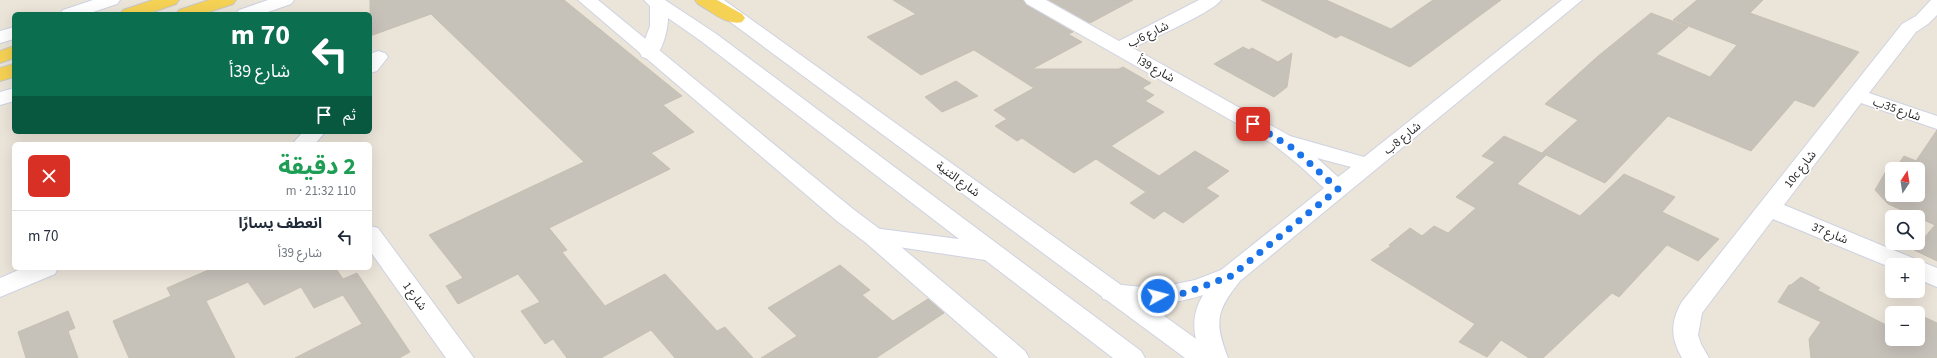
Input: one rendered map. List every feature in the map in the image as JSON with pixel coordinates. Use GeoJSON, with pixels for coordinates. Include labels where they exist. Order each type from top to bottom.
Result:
{"type":"FeatureCollection","features":[{"type":"Feature","properties":{"kind":"main road"},"geometry":{"type":"LineString","coordinates":[[136,12],[170,0]]}},
{"type":"Feature","properties":{"kind":"main road"},"geometry":{"type":"LineString","coordinates":[[191,12],[227,0]]}},
{"type":"Feature","properties":{"kind":"main road"},"geometry":{"type":"LineString","coordinates":[[704,0],[736,18]]}},
{"type":"Feature","properties":{"kind":"main road"},"geometry":{"type":"LineString","coordinates":[[0,57],[12,53]]}},
{"type":"Feature","properties":{"kind":"main road"},"geometry":{"type":"LineString","coordinates":[[0,75],[12,71]]}},
{"type":"Feature","properties":{"kind":"street"},"geometry":{"type":"LineString","coordinates":[[74,12],[111,0]]}},
{"type":"Feature","properties":{"kind":"street"},"geometry":{"type":"LineString","coordinates":[[251,12],[285,0]]}},
{"type":"Feature","properties":{"kind":"street"},"geometry":{"type":"LineString","coordinates":[[587,0],[844,215],[873,236],[1016,358]]}},
{"type":"Feature","properties":{"kind":"street","name":"شارع الثنية"},"geometry":{"type":"LineString","coordinates":[[712,0],[1204,358]]}},
{"type":"Feature","properties":{"kind":"street","name":"شارع 39أ"},"geometry":{"type":"LineString","coordinates":[[1033,0],[1280,139],[1307,160],[1338,189]]}},
{"type":"Feature","properties":{"kind":"street","name":"شارع 6ب"},"geometry":{"type":"LineString","coordinates":[[1125,52],[1212,0]]}},
{"type":"Feature","properties":{"kind":"street","name":"شارع 8ب"},"geometry":{"type":"LineString","coordinates":[[1215,358],[1208,342],[1206,331],[1207,311],[1212,298],[1231,276],[1573,0]]}},
{"type":"Feature","properties":{"kind":"street","name":"10c شارع"},"geometry":{"type":"LineString","coordinates":[[1696,358],[1687,344],[1685,330],[1690,310],[1909,28],[1920,0]]}},
{"type":"Feature","properties":{"kind":"street"},"geometry":{"type":"LineString","coordinates":[[649,53],[659,26],[656,2]]}},
{"type":"Feature","properties":{"kind":"street"},"geometry":{"type":"LineString","coordinates":[[656,2],[708,37],[1132,358]]}},
{"type":"Feature","properties":{"kind":"street","name":"10c شارع"},"geometry":{"type":"LineString","coordinates":[[1909,28],[1922,20],[1937,4]]}},
{"type":"Feature","properties":{"kind":"street"},"geometry":{"type":"LineString","coordinates":[[0,37],[12,34]]}},
{"type":"Feature","properties":{"kind":"street","name":"شارع 35ب"},"geometry":{"type":"LineString","coordinates":[[1859,92],[1937,122]]}},
{"type":"Feature","properties":{"kind":"street"},"geometry":{"type":"LineString","coordinates":[[0,99],[12,95]]}},
{"type":"Feature","properties":{"kind":"street"},"geometry":{"type":"LineString","coordinates":[[305,142],[313,134]]}},
{"type":"Feature","properties":{"kind":"street","name":"شارع 39أ"},"geometry":{"type":"LineString","coordinates":[[1280,139],[1368,165]]}},
{"type":"Feature","properties":{"kind":"street","name":"شارع 37"},"geometry":{"type":"LineString","coordinates":[[1773,204],[1893,258]]}},
{"type":"Feature","properties":{"kind":"street"},"geometry":{"type":"LineString","coordinates":[[873,236],[991,252]]}},
{"type":"Feature","properties":{"kind":"street","name":"شارع 1"},"geometry":{"type":"LineString","coordinates":[[372,237],[461,358]]}},
{"type":"Feature","properties":{"kind":"street"},"geometry":{"type":"LineString","coordinates":[[0,288],[41,270]]}},
{"type":"Feature","properties":{"kind":"street"},"geometry":{"type":"LineString","coordinates":[[1925,272],[1937,278]]}},
{"type":"Feature","properties":{"kind":"street","name":"شارع 8ب"},"geometry":{"type":"LineString","coordinates":[[1112,292],[1130,296],[1167,296],[1185,293],[1231,276]]}},
{"type":"Feature","properties":{"kind":"building"},"geometry":{"type":"Polygon","coordinates":[[[370,0],[564,0],[682,96],[663,105],[694,132],[651,153],[670,169],[549,228],[567,250],[562,252],[605,306],[665,274],[717,331],[725,327],[753,358],[675,358],[651,330],[601,358],[567,358],[553,339],[545,344],[521,311],[540,302],[518,274],[458,304],[446,286],[463,278],[429,235],[584,162],[431,14],[372,35],[372,12],[370,12],[370,0]]]}},
{"type":"Feature","properties":{"kind":"building"},"geometry":{"type":"Polygon","coordinates":[[[893,0],[1023,0],[1026,5],[1073,32],[1068,34],[1082,42],[1032,69],[1119,69],[1123,67],[1151,83],[1142,88],[1154,95],[1145,101],[1164,112],[1111,146],[1159,176],[1195,151],[1229,171],[1206,188],[1219,196],[1183,223],[1164,211],[1154,219],[1130,203],[1146,192],[1096,159],[1074,173],[1022,138],[1017,141],[995,126],[1007,119],[994,110],[1034,88],[974,50],[921,75],[867,37],[916,14],[893,0]]]}},
{"type":"Feature","properties":{"kind":"building"},"geometry":{"type":"Polygon","coordinates":[[[1049,0],[1133,0],[1090,23],[1049,0]]]}},
{"type":"Feature","properties":{"kind":"building"},"geometry":{"type":"Polygon","coordinates":[[[1261,0],[1326,0],[1391,29],[1433,0],[1501,0],[1410,67],[1341,35],[1336,38],[1261,0]]]}},
{"type":"Feature","properties":{"kind":"building"},"geometry":{"type":"Polygon","coordinates":[[[1697,0],[1763,0],[1750,13],[1859,52],[1814,107],[1795,100],[1751,151],[1668,116],[1605,183],[1542,153],[1578,120],[1545,104],[1597,57],[1651,13],[1688,27],[1656,54],[1710,77],[1737,45],[1673,20],[1697,0]]]}},
{"type":"Feature","properties":{"kind":"building"},"geometry":{"type":"Polygon","coordinates":[[[1243,47],[1249,50],[1252,48],[1278,62],[1292,53],[1287,87],[1274,97],[1214,64],[1243,47]]]}},
{"type":"Feature","properties":{"kind":"building"},"geometry":{"type":"Polygon","coordinates":[[[956,81],[978,96],[942,112],[925,97],[956,81]]]}},
{"type":"Feature","properties":{"kind":"building"},"geometry":{"type":"Polygon","coordinates":[[[1937,130],[1937,261],[1914,250],[1925,250],[1925,237],[1935,225],[1925,221],[1925,210],[1901,210],[1886,202],[1925,202],[1925,162],[1900,162],[1904,156],[1916,161],[1937,130]]]}},
{"type":"Feature","properties":{"kind":"building"},"geometry":{"type":"Polygon","coordinates":[[[1504,136],[1546,155],[1517,184],[1580,216],[1624,174],[1675,197],[1662,212],[1719,239],[1698,261],[1667,245],[1619,297],[1612,293],[1543,358],[1529,358],[1501,340],[1487,357],[1459,342],[1475,324],[1371,260],[1391,246],[1389,245],[1410,228],[1422,236],[1434,226],[1448,233],[1476,208],[1456,197],[1495,162],[1482,156],[1504,136]]]}},
{"type":"Feature","properties":{"kind":"building"},"geometry":{"type":"Polygon","coordinates":[[[1885,173],[1885,201],[1875,190],[1885,173]]]}},
{"type":"Feature","properties":{"kind":"building"},"geometry":{"type":"Polygon","coordinates":[[[840,265],[870,290],[862,295],[893,321],[928,299],[944,313],[876,358],[761,358],[797,336],[768,308],[840,265]]]}},
{"type":"Feature","properties":{"kind":"building"},"geometry":{"type":"Polygon","coordinates":[[[208,270],[337,270],[343,279],[357,273],[410,352],[399,358],[295,358],[362,324],[343,295],[314,308],[301,287],[264,305],[248,282],[206,301],[235,358],[129,358],[113,321],[171,296],[167,288],[208,270]]]}},
{"type":"Feature","properties":{"kind":"building"},"geometry":{"type":"Polygon","coordinates":[[[1801,277],[1820,288],[1817,290],[1885,324],[1885,346],[1925,346],[1925,317],[1937,323],[1937,358],[1811,358],[1809,339],[1821,322],[1778,302],[1789,285],[1801,277]]]}},
{"type":"Feature","properties":{"kind":"building"},"geometry":{"type":"Polygon","coordinates":[[[68,311],[75,328],[68,331],[78,358],[26,358],[18,332],[68,311]]]}},
{"type":"Feature","properties":{"kind":"route"},"geometry":{"type":"LineString","coordinates":[[1158,296],[1185,293],[1231,276],[1338,189],[1294,149],[1280,139],[1253,124]]}}]}
